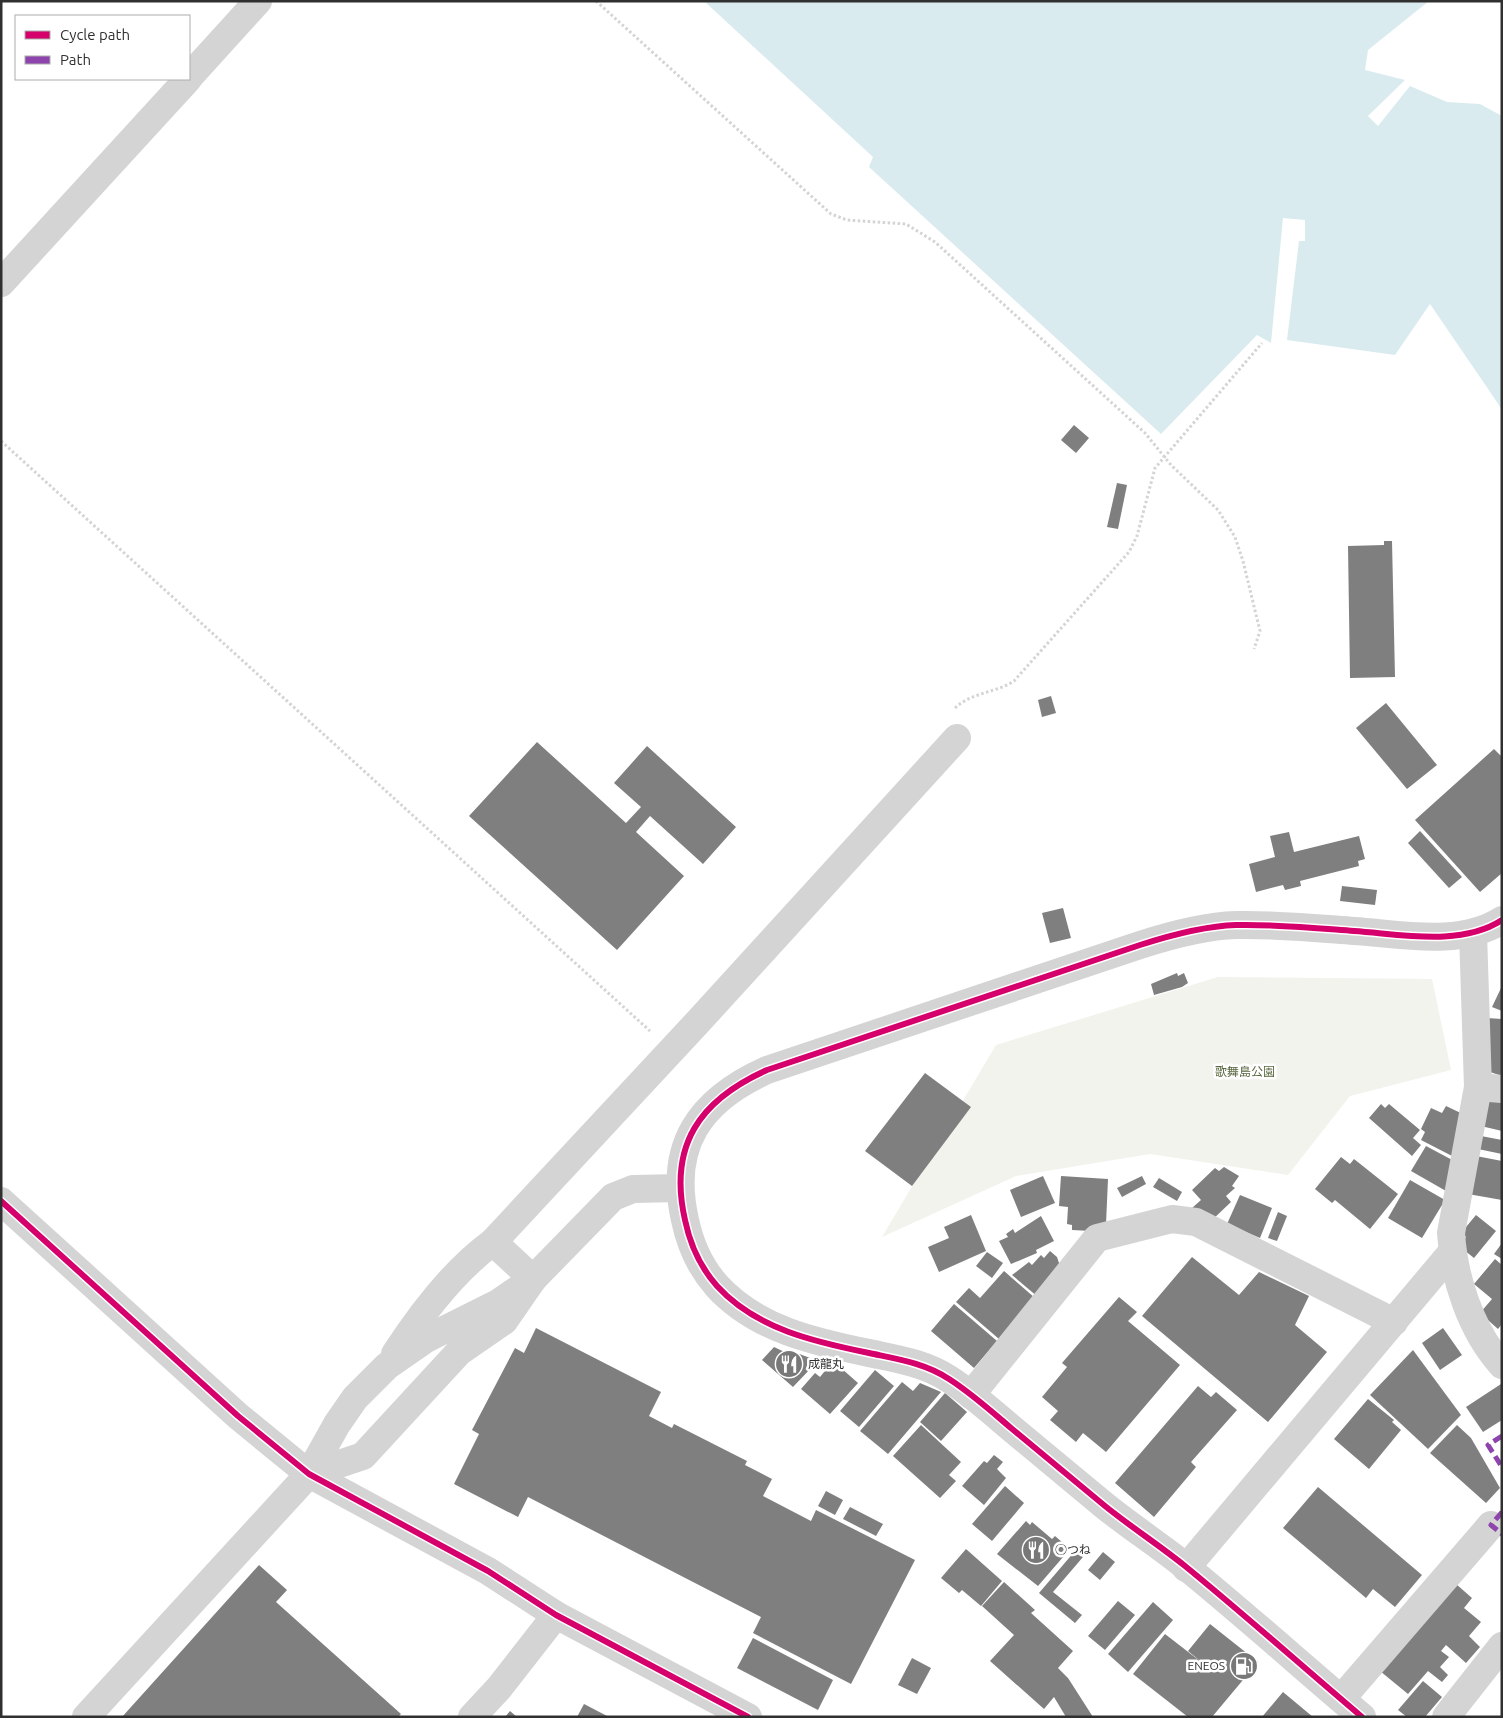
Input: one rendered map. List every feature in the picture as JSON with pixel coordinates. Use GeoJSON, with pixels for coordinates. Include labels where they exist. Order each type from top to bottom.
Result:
{"type":"FeatureCollection","features":[{"type":"Feature","properties":{"kind":"street"},"geometry":{"type":"LineString","coordinates":[[190,76],[258,1]]}},
{"type":"Feature","properties":{"kind":"street"},"geometry":{"type":"LineString","coordinates":[[1,283],[186,80]]}},
{"type":"Feature","properties":{"kind":"street"},"geometry":{"type":"LineString","coordinates":[[387,1366],[425,1311],[478,1253],[493,1242],[696,1024],[957,738]]}},
{"type":"Feature","properties":{"kind":"street"},"geometry":{"type":"LineString","coordinates":[[1362,1717],[1186,1568],[1125,1522],[971,1395],[946,1377],[927,1367],[791,1333],[770,1325],[736,1303],[717,1286],[698,1258],[686,1226],[680,1188],[685,1151],[692,1132],[712,1104],[741,1082],[768,1070],[1140,945],[1201,929],[1234,925],[1307,927],[1435,936],[1473,933],[1488,928],[1502,920]]}},
{"type":"Feature","properties":{"kind":"street"},"geometry":{"type":"LineString","coordinates":[[1473,933],[1490,1088],[1451,1233],[1452,1252],[1470,1314],[1488,1349],[1502,1365]]}},
{"type":"Feature","properties":{"kind":"street"},"geometry":{"type":"LineString","coordinates":[[309,1474],[363,1456],[460,1352],[504,1321],[533,1279],[612,1197],[640,1188],[680,1188]]}},
{"type":"Feature","properties":{"kind":"street"},"geometry":{"type":"LineString","coordinates":[[1,1201],[238,1416],[309,1474],[488,1571],[556,1615],[748,1717]]}},
{"type":"Feature","properties":{"kind":"street"},"geometry":{"type":"LineString","coordinates":[[971,1395],[1097,1238],[1172,1219],[1196,1222],[1394,1322]]}},
{"type":"Feature","properties":{"kind":"street"},"geometry":{"type":"LineString","coordinates":[[493,1242],[533,1279]]}},
{"type":"Feature","properties":{"kind":"street"},"geometry":{"type":"LineString","coordinates":[[1186,1568],[1452,1252]]}},
{"type":"Feature","properties":{"kind":"street"},"geometry":{"type":"LineString","coordinates":[[86,1717],[309,1474],[355,1398],[387,1366],[426,1339],[498,1303],[533,1279]]}},
{"type":"Feature","properties":{"kind":"street"},"geometry":{"type":"LineString","coordinates":[[1341,1699],[1491,1526]]}},
{"type":"Feature","properties":{"kind":"street"},"geometry":{"type":"LineString","coordinates":[[472,1717],[499,1688],[556,1615]]}},
{"type":"Feature","properties":{"kind":"street"},"geometry":{"type":"LineString","coordinates":[[1446,1717],[1502,1646]]}},
{"type":"Feature","properties":{"kind":"path"},"geometry":{"type":"LineString","coordinates":[[596,1],[831,214],[847,220],[906,224],[935,242],[1145,433],[1218,510],[1235,537],[1260,631],[1254,649]]}},
{"type":"Feature","properties":{"kind":"path"},"geometry":{"type":"LineString","coordinates":[[952,711],[971,697],[1002,689],[1014,682],[1128,552],[1137,536],[1155,468],[1164,455],[1262,343]]}},
{"type":"Feature","properties":{"kind":"path"},"geometry":{"type":"LineString","coordinates":[[1,441],[654,1035]]}},
{"type":"Feature","properties":{"kind":"green space","name":"歌舞島公園"},"geometry":{"type":"Polygon","coordinates":[[[1218,977],[1432,979],[1451,1070],[1350,1096],[1288,1175],[1150,1154],[1016,1176],[882,1237],[996,1045],[1218,977]]]}},
{"type":"Feature","properties":{"kind":"shaded area"},"geometry":{"type":"Polygon","coordinates":[[[704,1],[1429,1],[1368,50],[1365,70],[1405,80],[1368,116],[1378,126],[1410,86],[1447,102],[1480,104],[1502,116],[1502,412],[1430,304],[1395,355],[1287,340],[1299,241],[1305,241],[1305,220],[1283,218],[1271,343],[1257,335],[1161,434],[869,167],[873,157],[704,1]]]}},
{"type":"Feature","properties":{"kind":"building"},"geometry":{"type":"Polygon","coordinates":[[[1074,425],[1089,438],[1076,453],[1061,440],[1074,425]]]}},
{"type":"Feature","properties":{"kind":"building"},"geometry":{"type":"Polygon","coordinates":[[[1117,483],[1127,485],[1118,529],[1107,527],[1117,483]]]}},
{"type":"Feature","properties":{"kind":"building"},"geometry":{"type":"Polygon","coordinates":[[[1384,541],[1392,541],[1395,677],[1350,678],[1348,546],[1384,545],[1384,541]]]}},
{"type":"Feature","properties":{"kind":"building"},"geometry":{"type":"Polygon","coordinates":[[[1051,696],[1056,713],[1042,717],[1038,700],[1051,696]]]}},
{"type":"Feature","properties":{"kind":"building"},"geometry":{"type":"Polygon","coordinates":[[[1386,703],[1437,765],[1407,789],[1356,728],[1386,703]]]}},
{"type":"Feature","properties":{"kind":"building"},"geometry":{"type":"Polygon","coordinates":[[[537,742],[626,823],[641,807],[614,783],[647,746],[736,827],[703,864],[650,816],[636,832],[684,876],[617,950],[469,816],[537,742]]]}},
{"type":"Feature","properties":{"kind":"building"},"geometry":{"type":"Polygon","coordinates":[[[1494,749],[1502,757],[1502,873],[1480,892],[1415,820],[1494,749]]]}},
{"type":"Feature","properties":{"kind":"building"},"geometry":{"type":"Polygon","coordinates":[[[1420,831],[1462,877],[1449,888],[1408,843],[1420,831]]]}},
{"type":"Feature","properties":{"kind":"building"},"geometry":{"type":"Polygon","coordinates":[[[1289,832],[1294,852],[1359,836],[1365,859],[1358,861],[1359,866],[1300,881],[1301,886],[1285,890],[1283,885],[1256,892],[1249,864],[1275,857],[1270,836],[1289,832]]]}},
{"type":"Feature","properties":{"kind":"building"},"geometry":{"type":"Polygon","coordinates":[[[1342,886],[1377,890],[1375,905],[1340,901],[1342,886]]]}},
{"type":"Feature","properties":{"kind":"building"},"geometry":{"type":"Polygon","coordinates":[[[1063,908],[1071,938],[1050,943],[1042,913],[1063,908]]]}},
{"type":"Feature","properties":{"kind":"building"},"geometry":{"type":"Polygon","coordinates":[[[1177,973],[1178,976],[1184,973],[1188,983],[1182,987],[1154,995],[1151,984],[1177,973]]]}},
{"type":"Feature","properties":{"kind":"building"},"geometry":{"type":"Polygon","coordinates":[[[1502,986],[1502,1011],[1492,1007],[1502,986]]]}},
{"type":"Feature","properties":{"kind":"building"},"geometry":{"type":"Polygon","coordinates":[[[1487,1018],[1502,1019],[1502,1076],[1484,1070],[1487,1018]]]}},
{"type":"Feature","properties":{"kind":"building"},"geometry":{"type":"Polygon","coordinates":[[[925,1073],[971,1107],[912,1186],[865,1151],[925,1073]]]}},
{"type":"Feature","properties":{"kind":"building"},"geometry":{"type":"Polygon","coordinates":[[[1488,1098],[1502,1101],[1502,1131],[1481,1126],[1488,1098]]]}},
{"type":"Feature","properties":{"kind":"building"},"geometry":{"type":"Polygon","coordinates":[[[1381,1104],[1385,1108],[1389,1104],[1420,1130],[1413,1138],[1421,1145],[1412,1156],[1369,1118],[1381,1104]]]}},
{"type":"Feature","properties":{"kind":"building"},"geometry":{"type":"Polygon","coordinates":[[[1446,1106],[1467,1116],[1454,1157],[1421,1140],[1425,1132],[1421,1129],[1431,1108],[1442,1113],[1446,1106]]]}},
{"type":"Feature","properties":{"kind":"building"},"geometry":{"type":"Polygon","coordinates":[[[1481,1136],[1502,1140],[1502,1154],[1478,1149],[1481,1136]]]}},
{"type":"Feature","properties":{"kind":"building"},"geometry":{"type":"Polygon","coordinates":[[[1426,1146],[1456,1162],[1446,1191],[1411,1171],[1426,1146]]]}},
{"type":"Feature","properties":{"kind":"building"},"geometry":{"type":"Polygon","coordinates":[[[1476,1156],[1502,1161],[1502,1200],[1468,1194],[1476,1156]]]}},
{"type":"Feature","properties":{"kind":"building"},"geometry":{"type":"Polygon","coordinates":[[[1341,1157],[1350,1164],[1354,1159],[1398,1194],[1370,1229],[1335,1200],[1332,1203],[1315,1189],[1341,1157]]]}},
{"type":"Feature","properties":{"kind":"building"},"geometry":{"type":"Polygon","coordinates":[[[1224,1167],[1239,1176],[1232,1186],[1235,1188],[1226,1196],[1231,1202],[1210,1222],[1192,1208],[1201,1200],[1192,1190],[1215,1168],[1219,1171],[1224,1167]]]}},
{"type":"Feature","properties":{"kind":"building"},"geometry":{"type":"Polygon","coordinates":[[[1043,1176],[1055,1203],[1021,1217],[1010,1190],[1043,1176]]]}},
{"type":"Feature","properties":{"kind":"building"},"geometry":{"type":"Polygon","coordinates":[[[1061,1176],[1108,1179],[1106,1224],[1091,1226],[1091,1231],[1072,1230],[1072,1225],[1067,1224],[1068,1207],[1059,1206],[1061,1176]]]}},
{"type":"Feature","properties":{"kind":"building"},"geometry":{"type":"Polygon","coordinates":[[[1142,1176],[1146,1184],[1122,1197],[1117,1188],[1142,1176]]]}},
{"type":"Feature","properties":{"kind":"building"},"geometry":{"type":"Polygon","coordinates":[[[1159,1178],[1182,1192],[1177,1201],[1153,1187],[1159,1178]]]}},
{"type":"Feature","properties":{"kind":"building"},"geometry":{"type":"Polygon","coordinates":[[[1410,1180],[1445,1200],[1422,1238],[1388,1218],[1410,1180]]]}},
{"type":"Feature","properties":{"kind":"building"},"geometry":{"type":"Polygon","coordinates":[[[1240,1195],[1272,1208],[1260,1238],[1227,1224],[1240,1195]]]}},
{"type":"Feature","properties":{"kind":"building"},"geometry":{"type":"Polygon","coordinates":[[[1278,1212],[1287,1216],[1277,1241],[1268,1238],[1278,1212]]]}},
{"type":"Feature","properties":{"kind":"building"},"geometry":{"type":"Polygon","coordinates":[[[971,1215],[986,1251],[939,1272],[928,1247],[949,1238],[944,1227],[971,1215]]]}},
{"type":"Feature","properties":{"kind":"building"},"geometry":{"type":"Polygon","coordinates":[[[1476,1215],[1496,1231],[1474,1258],[1459,1246],[1466,1237],[1461,1233],[1476,1215]]]}},
{"type":"Feature","properties":{"kind":"building"},"geometry":{"type":"Polygon","coordinates":[[[1041,1216],[1054,1241],[1036,1250],[1037,1253],[1011,1264],[999,1241],[1008,1237],[1006,1234],[1013,1229],[1015,1233],[1041,1216]]]}},
{"type":"Feature","properties":{"kind":"building"},"geometry":{"type":"Polygon","coordinates":[[[1502,1243],[1502,1259],[1494,1254],[1502,1243]]]}},
{"type":"Feature","properties":{"kind":"building"},"geometry":{"type":"Polygon","coordinates":[[[1050,1251],[1057,1257],[1060,1266],[1038,1297],[1012,1275],[1029,1262],[1032,1265],[1041,1255],[1044,1258],[1050,1251]]]}},
{"type":"Feature","properties":{"kind":"building"},"geometry":{"type":"Polygon","coordinates":[[[987,1252],[1003,1263],[992,1278],[976,1266],[987,1252]]]}},
{"type":"Feature","properties":{"kind":"building"},"geometry":{"type":"Polygon","coordinates":[[[1192,1257],[1239,1295],[1259,1272],[1309,1296],[1295,1325],[1327,1352],[1268,1422],[1142,1316],[1192,1257]]]}},
{"type":"Feature","properties":{"kind":"building"},"geometry":{"type":"Polygon","coordinates":[[[1495,1259],[1502,1265],[1502,1324],[1498,1329],[1480,1313],[1492,1299],[1474,1284],[1495,1259]]]}},
{"type":"Feature","properties":{"kind":"building"},"geometry":{"type":"Polygon","coordinates":[[[1004,1271],[1035,1298],[999,1339],[956,1302],[969,1288],[980,1298],[1004,1271]]]}},
{"type":"Feature","properties":{"kind":"building"},"geometry":{"type":"Polygon","coordinates":[[[1119,1297],[1137,1312],[1128,1321],[1180,1365],[1106,1452],[1083,1433],[1076,1442],[1050,1420],[1058,1411],[1042,1397],[1067,1367],[1062,1363],[1119,1297]]]}},
{"type":"Feature","properties":{"kind":"building"},"geometry":{"type":"Polygon","coordinates":[[[954,1304],[997,1341],[974,1368],[931,1331],[954,1304]]]}},
{"type":"Feature","properties":{"kind":"building"},"geometry":{"type":"Polygon","coordinates":[[[536,1328],[661,1392],[649,1416],[672,1428],[674,1424],[747,1461],[745,1465],[772,1479],[763,1496],[811,1521],[816,1510],[915,1560],[851,1684],[753,1633],[761,1617],[528,1497],[518,1517],[454,1484],[479,1434],[472,1430],[515,1348],[524,1353],[536,1328]]]}},
{"type":"Feature","properties":{"kind":"building"},"geometry":{"type":"Polygon","coordinates":[[[1443,1328],[1462,1355],[1440,1370],[1422,1343],[1443,1328]]]}},
{"type":"Feature","properties":{"kind":"building"},"geometry":{"type":"Polygon","coordinates":[[[774,1347],[791,1355],[794,1352],[813,1359],[809,1363],[813,1366],[793,1387],[762,1360],[774,1347]]]}},
{"type":"Feature","properties":{"kind":"building"},"geometry":{"type":"Polygon","coordinates":[[[1413,1350],[1461,1415],[1428,1449],[1370,1395],[1413,1350]]]}},
{"type":"Feature","properties":{"kind":"building"},"geometry":{"type":"Polygon","coordinates":[[[833,1361],[858,1383],[830,1414],[801,1389],[815,1373],[820,1377],[833,1361]]]}},
{"type":"Feature","properties":{"kind":"building"},"geometry":{"type":"Polygon","coordinates":[[[875,1370],[894,1386],[859,1427],[840,1411],[875,1370]]]}},
{"type":"Feature","properties":{"kind":"building"},"geometry":{"type":"Polygon","coordinates":[[[902,1382],[913,1391],[920,1383],[941,1392],[888,1454],[860,1431],[902,1382]]]}},
{"type":"Feature","properties":{"kind":"building"},"geometry":{"type":"Polygon","coordinates":[[[1501,1384],[1502,1420],[1483,1432],[1466,1407],[1501,1384]]]}},
{"type":"Feature","properties":{"kind":"building"},"geometry":{"type":"Polygon","coordinates":[[[1198,1386],[1211,1397],[1216,1392],[1237,1410],[1191,1462],[1196,1467],[1154,1517],[1115,1483],[1198,1386]]]}},
{"type":"Feature","properties":{"kind":"building"},"geometry":{"type":"Polygon","coordinates":[[[945,1393],[967,1412],[941,1441],[920,1422],[945,1393]]]}},
{"type":"Feature","properties":{"kind":"building"},"geometry":{"type":"Polygon","coordinates":[[[1368,1399],[1394,1420],[1392,1422],[1401,1430],[1369,1469],[1334,1439],[1368,1399]]]}},
{"type":"Feature","properties":{"kind":"building"},"geometry":{"type":"Polygon","coordinates":[[[921,1425],[961,1462],[949,1475],[956,1481],[940,1498],[893,1456],[921,1425]]]}},
{"type":"Feature","properties":{"kind":"building"},"geometry":{"type":"Polygon","coordinates":[[[1457,1425],[1471,1438],[1500,1488],[1486,1503],[1430,1453],[1457,1425]]]}},
{"type":"Feature","properties":{"kind":"building"},"geometry":{"type":"Polygon","coordinates":[[[994,1455],[1003,1462],[997,1469],[1006,1478],[984,1505],[962,1486],[984,1461],[987,1463],[994,1455]]]}},
{"type":"Feature","properties":{"kind":"building"},"geometry":{"type":"Polygon","coordinates":[[[1005,1486],[1024,1503],[992,1541],[972,1524],[1005,1486]]]}},
{"type":"Feature","properties":{"kind":"building"},"geometry":{"type":"Polygon","coordinates":[[[1318,1487],[1422,1575],[1395,1607],[1373,1589],[1366,1598],[1283,1528],[1318,1487]]]}},
{"type":"Feature","properties":{"kind":"building"},"geometry":{"type":"Polygon","coordinates":[[[826,1491],[843,1500],[835,1515],[818,1506],[826,1491]]]}},
{"type":"Feature","properties":{"kind":"building"},"geometry":{"type":"Polygon","coordinates":[[[850,1507],[883,1524],[876,1536],[843,1519],[850,1507]]]}},
{"type":"Feature","properties":{"kind":"building"},"geometry":{"type":"Polygon","coordinates":[[[1026,1521],[1030,1525],[1032,1522],[1052,1539],[1055,1536],[1070,1549],[1038,1586],[997,1554],[1026,1521]]]}},
{"type":"Feature","properties":{"kind":"building"},"geometry":{"type":"Polygon","coordinates":[[[966,1549],[1002,1581],[981,1606],[962,1590],[959,1593],[941,1578],[966,1549]]]}},
{"type":"Feature","properties":{"kind":"building"},"geometry":{"type":"Polygon","coordinates":[[[1075,1551],[1083,1557],[1053,1592],[1082,1615],[1075,1623],[1039,1593],[1075,1551]]]}},
{"type":"Feature","properties":{"kind":"building"},"geometry":{"type":"Polygon","coordinates":[[[1103,1552],[1115,1562],[1100,1580],[1088,1570],[1103,1552]]]}},
{"type":"Feature","properties":{"kind":"building"},"geometry":{"type":"Polygon","coordinates":[[[259,1565],[287,1590],[276,1602],[401,1714],[398,1717],[122,1717],[259,1565]]]}},
{"type":"Feature","properties":{"kind":"building"},"geometry":{"type":"Polygon","coordinates":[[[1004,1582],[1035,1610],[1031,1613],[1073,1651],[1058,1668],[1068,1678],[1093,1717],[1066,1717],[1054,1697],[1044,1709],[990,1661],[1014,1635],[982,1606],[1004,1582]]]}},
{"type":"Feature","properties":{"kind":"building"},"geometry":{"type":"Polygon","coordinates":[[[1456,1584],[1472,1598],[1464,1608],[1481,1622],[1469,1636],[1480,1647],[1466,1663],[1446,1645],[1441,1651],[1449,1657],[1440,1667],[1448,1675],[1442,1682],[1428,1671],[1408,1694],[1380,1671],[1456,1584]]]}},
{"type":"Feature","properties":{"kind":"building"},"geometry":{"type":"Polygon","coordinates":[[[1118,1601],[1135,1615],[1105,1650],[1088,1636],[1118,1601]]]}},
{"type":"Feature","properties":{"kind":"building"},"geometry":{"type":"Polygon","coordinates":[[[1153,1602],[1173,1620],[1128,1672],[1108,1654],[1153,1602]]]}},
{"type":"Feature","properties":{"kind":"building"},"geometry":{"type":"Polygon","coordinates":[[[1210,1624],[1258,1662],[1212,1717],[1188,1717],[1133,1674],[1165,1634],[1205,1665],[1188,1651],[1210,1624]]]}},
{"type":"Feature","properties":{"kind":"building"},"geometry":{"type":"Polygon","coordinates":[[[753,1638],[833,1680],[818,1710],[737,1668],[753,1638]]]}},
{"type":"Feature","properties":{"kind":"building"},"geometry":{"type":"Polygon","coordinates":[[[912,1658],[931,1668],[917,1694],[898,1685],[912,1658]]]}},
{"type":"Feature","properties":{"kind":"building"},"geometry":{"type":"Polygon","coordinates":[[[1423,1681],[1442,1697],[1425,1717],[1407,1717],[1398,1710],[1423,1681]]]}},
{"type":"Feature","properties":{"kind":"building"},"geometry":{"type":"Polygon","coordinates":[[[1283,1692],[1313,1717],[1262,1717],[1283,1692]]]}},
{"type":"Feature","properties":{"kind":"building"},"geometry":{"type":"Polygon","coordinates":[[[584,1704],[609,1717],[577,1717],[584,1704]]]}},
{"type":"Feature","properties":{"kind":"building"},"geometry":{"type":"Polygon","coordinates":[[[510,1711],[517,1717],[505,1717],[510,1711]]]}},
{"type":"Feature","properties":{"kind":"marked path"},"geometry":{"type":"LineString","coordinates":[[1502,1436],[1488,1445],[1502,1467]]}},
{"type":"Feature","properties":{"kind":"marked path"},"geometry":{"type":"LineString","coordinates":[[1502,1512],[1491,1525],[1502,1534]]}},
{"type":"Feature","properties":{"kind":"cycle path"},"geometry":{"type":"LineString","coordinates":[[1362,1717],[1185,1566],[1105,1506],[981,1402],[949,1379],[930,1369],[910,1362],[828,1344],[787,1332],[750,1313],[733,1301],[711,1279],[693,1247],[685,1220],[681,1193],[681,1169],[686,1147],[694,1128],[707,1111],[744,1082],[767,1070],[1152,941],[1200,929],[1236,925],[1295,926],[1410,936],[1449,936],[1468,934],[1502,920]]}},
{"type":"Feature","properties":{"kind":"cycle path"},"geometry":{"type":"LineString","coordinates":[[1,1201],[238,1416],[309,1474],[488,1571],[556,1615],[748,1717]]}},
{"type":"Feature","properties":{"kind":"place","name":"成龍丸"},"geometry":{"type":"Point","coordinates":[789,1364]}},
{"type":"Feature","properties":{"kind":"place","name":"○つね"},"geometry":{"type":"Point","coordinates":[1036,1550]}},
{"type":"Feature","properties":{"kind":"place","name":"ENEOS"},"geometry":{"type":"Point","coordinates":[1244,1666]}}]}
